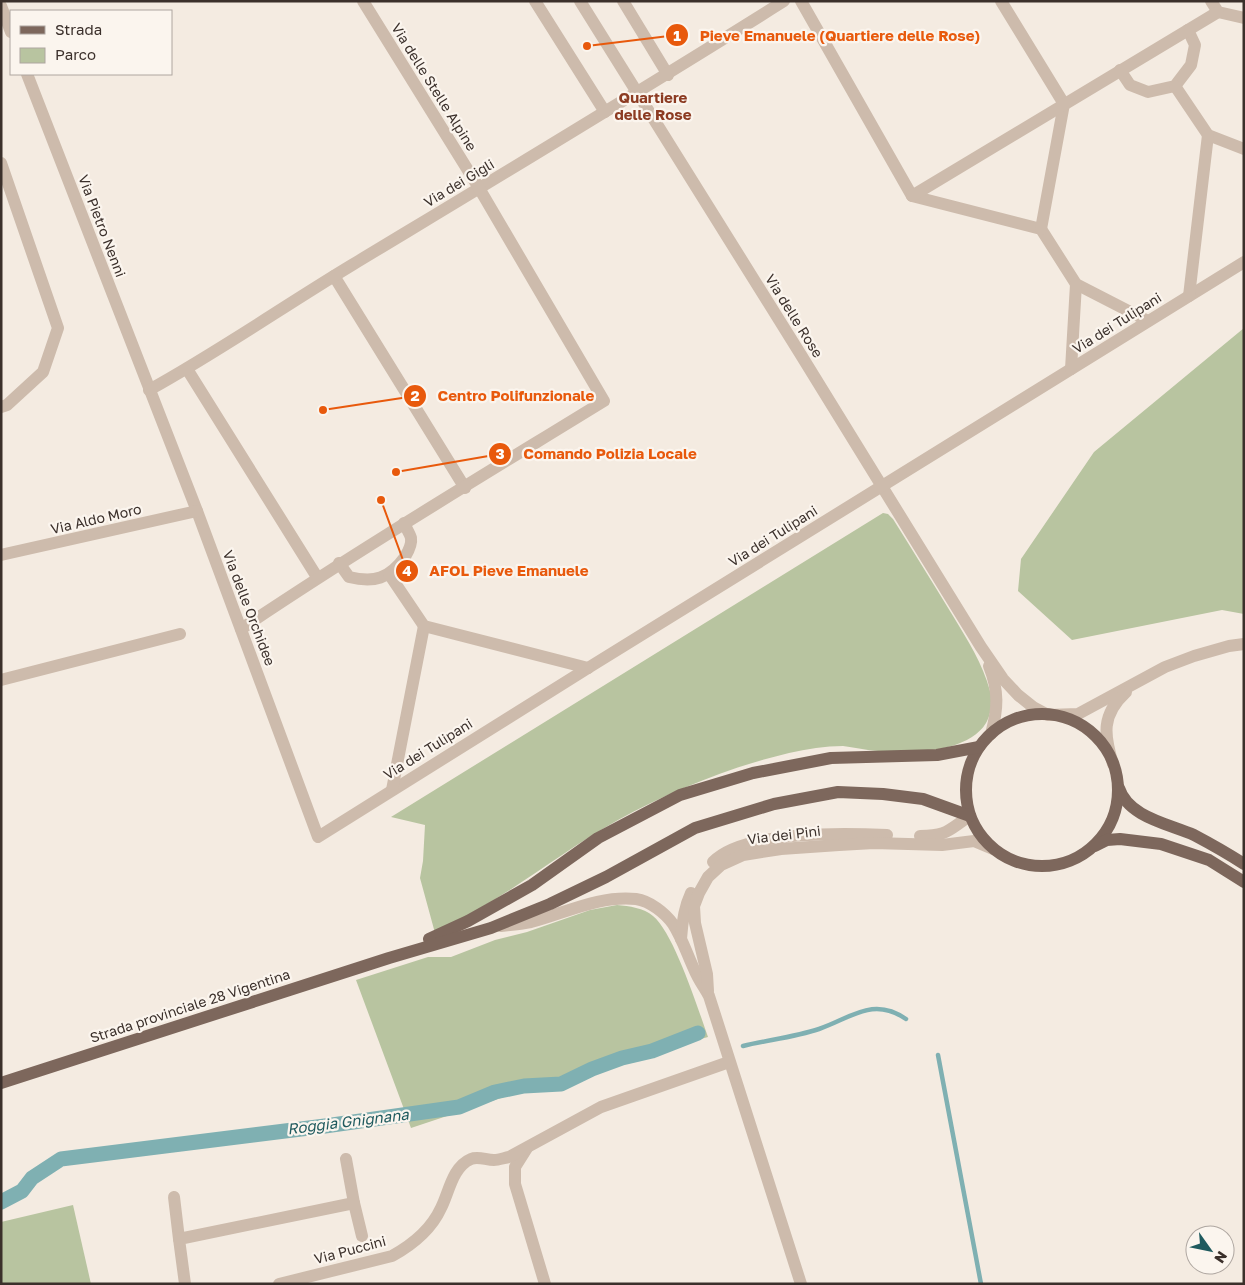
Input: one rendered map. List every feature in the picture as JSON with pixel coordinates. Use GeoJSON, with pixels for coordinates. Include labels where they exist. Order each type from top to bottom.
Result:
{"type":"FeatureCollection","features":[{"type":"Feature","properties":{"kind":"main road"},"geometry":{"type":"LineString","coordinates":[[1117,783],[1115,810],[1103,836],[1080,856],[1067,862],[1046,866],[1023,864],[1007,858],[993,849],[980,835],[970,816],[967,803],[967,777],[972,761],[979,748],[991,734],[1007,723],[1025,716],[1048,715],[1066,718],[1091,732],[1107,751],[1113,764],[1121,795],[1129,805],[1142,814],[1219,848],[1244,864]]}},
{"type":"Feature","properties":{"kind":"main road"},"geometry":{"type":"LineString","coordinates":[[389,958],[468,921],[532,885],[598,838],[680,795],[753,773],[831,758],[937,755],[979,748]]}},
{"type":"Feature","properties":{"kind":"main road"},"geometry":{"type":"LineString","coordinates":[[389,958],[491,928],[590,885],[694,828],[774,804],[838,792],[883,794],[923,799],[970,816]]}},
{"type":"Feature","properties":{"kind":"main road"},"geometry":{"type":"LineString","coordinates":[[1092,847],[1107,840],[1120,839],[1161,844],[1209,860],[1244,882]]}},
{"type":"Feature","properties":{"kind":"main road","name":"Strada provinciale 28 Vigentina"},"geometry":{"type":"LineString","coordinates":[[1,1083],[389,958]]}},
{"type":"Feature","properties":{"kind":"street","name":"Via delle Stelle Alpine"},"geometry":{"type":"LineString","coordinates":[[363,1],[479,188],[604,401],[465,488]]}},
{"type":"Feature","properties":{"kind":"street"},"geometry":{"type":"LineString","coordinates":[[535,1],[605,112]]}},
{"type":"Feature","properties":{"kind":"street","name":"Via delle Rose"},"geometry":{"type":"LineString","coordinates":[[580,1],[883,486],[981,648],[1003,679],[1018,695],[1048,715]]}},
{"type":"Feature","properties":{"kind":"street"},"geometry":{"type":"LineString","coordinates":[[623,1],[668,75]]}},
{"type":"Feature","properties":{"kind":"street","name":"Via dei Gigli"},"geometry":{"type":"LineString","coordinates":[[149,390],[188,369],[334,276],[668,75],[784,1]]}},
{"type":"Feature","properties":{"kind":"street"},"geometry":{"type":"LineString","coordinates":[[801,1],[912,196],[1041,230],[1076,284],[1148,321]]}},
{"type":"Feature","properties":{"kind":"street"},"geometry":{"type":"LineString","coordinates":[[1001,1],[1064,104],[1041,230]]}},
{"type":"Feature","properties":{"kind":"street"},"geometry":{"type":"LineString","coordinates":[[1,6],[10,29]]}},
{"type":"Feature","properties":{"kind":"street"},"geometry":{"type":"LineString","coordinates":[[912,196],[1188,30],[1214,6],[1244,18]]}},
{"type":"Feature","properties":{"kind":"street"},"geometry":{"type":"LineString","coordinates":[[1120,70],[1130,85],[1148,92],[1175,86],[1191,65],[1195,45],[1188,30]]}},
{"type":"Feature","properties":{"kind":"street","name":"Via Pietro Nenni"},"geometry":{"type":"LineString","coordinates":[[27,75],[149,390]]}},
{"type":"Feature","properties":{"kind":"street"},"geometry":{"type":"LineString","coordinates":[[1175,86],[1208,135],[1244,149]]}},
{"type":"Feature","properties":{"kind":"street"},"geometry":{"type":"LineString","coordinates":[[1189,296],[1208,135]]}},
{"type":"Feature","properties":{"kind":"street"},"geometry":{"type":"LineString","coordinates":[[1,163],[58,328],[43,372],[7,405],[1,407]]}},
{"type":"Feature","properties":{"kind":"street","name":"Via dei Tulipani"},"geometry":{"type":"LineString","coordinates":[[318,837],[1244,262]]}},
{"type":"Feature","properties":{"kind":"street"},"geometry":{"type":"LineString","coordinates":[[241,629],[339,563],[465,488],[334,276]]}},
{"type":"Feature","properties":{"kind":"street"},"geometry":{"type":"LineString","coordinates":[[1071,369],[1076,284]]}},
{"type":"Feature","properties":{"kind":"street"},"geometry":{"type":"LineString","coordinates":[[188,369],[317,577]]}},
{"type":"Feature","properties":{"kind":"street","name":"Via delle Orchidee"},"geometry":{"type":"LineString","coordinates":[[149,390],[241,629],[318,837]]}},
{"type":"Feature","properties":{"kind":"street","name":"Via Aldo Moro"},"geometry":{"type":"LineString","coordinates":[[1,555],[196,511]]}},
{"type":"Feature","properties":{"kind":"street"},"geometry":{"type":"LineString","coordinates":[[339,563],[349,577],[364,580],[389,574],[408,552],[411,538],[404,524]]}},
{"type":"Feature","properties":{"kind":"street"},"geometry":{"type":"LineString","coordinates":[[389,574],[424,626],[588,668]]}},
{"type":"Feature","properties":{"kind":"street"},"geometry":{"type":"LineString","coordinates":[[392,790],[424,626]]}},
{"type":"Feature","properties":{"kind":"street"},"geometry":{"type":"LineString","coordinates":[[1,680],[180,634]]}},
{"type":"Feature","properties":{"kind":"street"},"geometry":{"type":"LineString","coordinates":[[1048,715],[1078,714],[1107,700],[1164,667],[1194,656],[1229,646],[1244,644]]}},
{"type":"Feature","properties":{"kind":"street","name":"Via delle Rose"},"geometry":{"type":"LineString","coordinates":[[981,648],[992,673],[997,693],[997,713],[991,734]]}},
{"type":"Feature","properties":{"kind":"street"},"geometry":{"type":"LineString","coordinates":[[1113,764],[1106,742],[1107,725],[1112,710],[1120,698],[1139,681]]}},
{"type":"Feature","properties":{"kind":"street","name":"Via dei Pini"},"geometry":{"type":"LineString","coordinates":[[681,939],[682,922],[687,902],[696,883],[716,859],[731,850],[750,843],[843,833],[936,836],[948,832],[970,816]]}},
{"type":"Feature","properties":{"kind":"street","name":"Via dei Pini"},"geometry":{"type":"LineString","coordinates":[[801,1284],[709,996],[707,974],[695,923],[694,906],[699,893],[708,877],[721,865],[743,855],[781,849],[874,843],[942,845],[974,841],[993,849]]}},
{"type":"Feature","properties":{"kind":"street","name":"Via dei Pini"},"geometry":{"type":"LineString","coordinates":[[491,928],[530,922],[603,900],[638,899],[662,912],[672,924],[709,996]]}},
{"type":"Feature","properties":{"kind":"street","name":"Via Puccini"},"geometry":{"type":"LineString","coordinates":[[279,1284],[392,1256],[399,1252],[425,1232],[441,1209],[450,1184],[460,1168],[471,1159],[484,1158],[494,1160],[509,1157],[601,1107],[729,1062]]}},
{"type":"Feature","properties":{"kind":"street"},"geometry":{"type":"LineString","coordinates":[[528,1146],[515,1167],[515,1184],[545,1284]]}},
{"type":"Feature","properties":{"kind":"street"},"geometry":{"type":"LineString","coordinates":[[346,1160],[362,1236]]}},
{"type":"Feature","properties":{"kind":"street"},"geometry":{"type":"LineString","coordinates":[[174,1197],[185,1284]]}},
{"type":"Feature","properties":{"kind":"street"},"geometry":{"type":"LineString","coordinates":[[179,1239],[354,1203]]}},
{"type":"Feature","properties":{"kind":"green space"},"geometry":{"type":"Polygon","coordinates":[[[1244,328],[1244,614],[1222,610],[1072,640],[1018,591],[1021,559],[1094,452],[1244,328]]]}},
{"type":"Feature","properties":{"kind":"green space"},"geometry":{"type":"Polygon","coordinates":[[[883,513],[888,514],[893,519],[964,634],[983,671],[991,695],[991,707],[986,723],[977,734],[949,747],[915,752],[868,750],[843,746],[809,749],[745,765],[701,781],[659,799],[618,820],[494,900],[435,933],[420,878],[425,825],[391,817],[883,513]]]}},
{"type":"Feature","properties":{"kind":"green space"},"geometry":{"type":"Polygon","coordinates":[[[617,905],[641,909],[653,916],[661,925],[685,972],[708,1037],[622,1061],[557,1089],[528,1089],[411,1128],[356,980],[428,957],[451,957],[495,940],[527,932],[590,910],[617,905]]]}},
{"type":"Feature","properties":{"kind":"green space"},"geometry":{"type":"Polygon","coordinates":[[[73,1205],[91,1284],[1,1284],[1,1222],[73,1205]]]}},
{"type":"Feature","properties":{"kind":"waterway"},"geometry":{"type":"LineString","coordinates":[[743,1046],[810,1032],[862,1011],[872,1009],[894,1012],[906,1019]]}},
{"type":"Feature","properties":{"kind":"waterway","name":"Roggia Gnignana"},"geometry":{"type":"LineString","coordinates":[[1,1202],[22,1191],[32,1178],[61,1159],[459,1107],[495,1092],[524,1086],[561,1084],[592,1069],[622,1058],[652,1051],[698,1033]]}},
{"type":"Feature","properties":{"kind":"waterway"},"geometry":{"type":"LineString","coordinates":[[938,1055],[981,1284]]}},
{"type":"Feature","properties":{"kind":"place","name":"Pieve Emanuele (Quartiere delle Rose)"},"geometry":{"type":"Point","coordinates":[587,46]}},
{"type":"Feature","properties":{"kind":"place","name":"Centro Polifunzionale"},"geometry":{"type":"Point","coordinates":[323,410]}},
{"type":"Feature","properties":{"kind":"place","name":"Comando Polizia Locale"},"geometry":{"type":"Point","coordinates":[396,472]}},
{"type":"Feature","properties":{"kind":"place","name":"AFOL Pieve Emanuele"},"geometry":{"type":"Point","coordinates":[381,500]}},
{"type":"Feature","properties":{"kind":"district","name":"Quartiere delle Rose"},"geometry":{"type":"Point","coordinates":[653,106]}}]}
